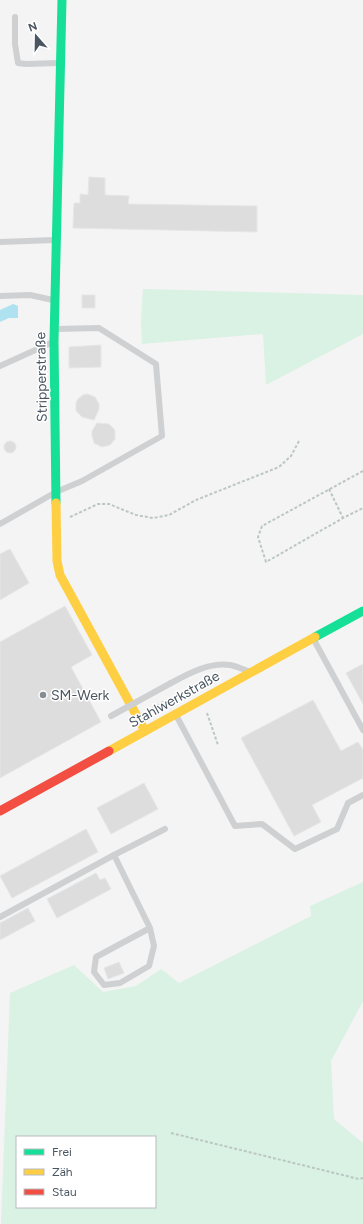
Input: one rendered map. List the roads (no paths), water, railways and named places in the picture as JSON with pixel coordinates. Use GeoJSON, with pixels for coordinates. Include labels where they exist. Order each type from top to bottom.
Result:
{"type":"FeatureCollection","features":[{"type":"Feature","properties":{"kind":"street","name":"Stripperstraße"},"geometry":{"type":"LineString","coordinates":[[62,0],[60,156],[54,329],[57,561],[60,575],[145,731]]}},
{"type":"Feature","properties":{"kind":"street","name":"Stahlwerkstraße"},"geometry":{"type":"LineString","coordinates":[[0,811],[363,611]]}},
{"type":"Feature","properties":{"kind":"lane"},"geometry":{"type":"LineString","coordinates":[[14,17],[15,44],[18,63],[61,63]]}},
{"type":"Feature","properties":{"kind":"lane"},"geometry":{"type":"LineString","coordinates":[[0,242],[56,240]]}},
{"type":"Feature","properties":{"kind":"lane"},"geometry":{"type":"LineString","coordinates":[[0,296],[30,296],[55,300]]}},
{"type":"Feature","properties":{"kind":"lane"},"geometry":{"type":"LineString","coordinates":[[0,524],[56,492],[82,480],[162,436],[156,364],[99,328],[54,329]]}},
{"type":"Feature","properties":{"kind":"lane"},"geometry":{"type":"LineString","coordinates":[[0,366],[54,341]]}},
{"type":"Feature","properties":{"kind":"lane"},"geometry":{"type":"LineString","coordinates":[[313,638],[363,730]]}},
{"type":"Feature","properties":{"kind":"lane"},"geometry":{"type":"LineString","coordinates":[[111,716],[187,674],[210,666],[230,665],[251,672]]}},
{"type":"Feature","properties":{"kind":"lane"},"geometry":{"type":"LineString","coordinates":[[175,714],[235,826],[262,824],[295,849],[337,829],[348,803],[363,795]]}},
{"type":"Feature","properties":{"kind":"lane"},"geometry":{"type":"LineString","coordinates":[[0,917],[165,829]]}},
{"type":"Feature","properties":{"kind":"lane"},"geometry":{"type":"LineString","coordinates":[[114,855],[150,928],[154,946],[149,966],[120,983],[104,985],[94,972],[96,957],[150,928]]}},
{"type":"Feature","properties":{"kind":"water"},"geometry":{"type":"Polygon","coordinates":[[[13,304],[18,306],[18,318],[9,318],[0,322],[0,310],[13,304]]]}},
{"type":"Feature","properties":{"kind":"place","name":"SM-Werk"},"geometry":{"type":"Point","coordinates":[43,695]}}]}
